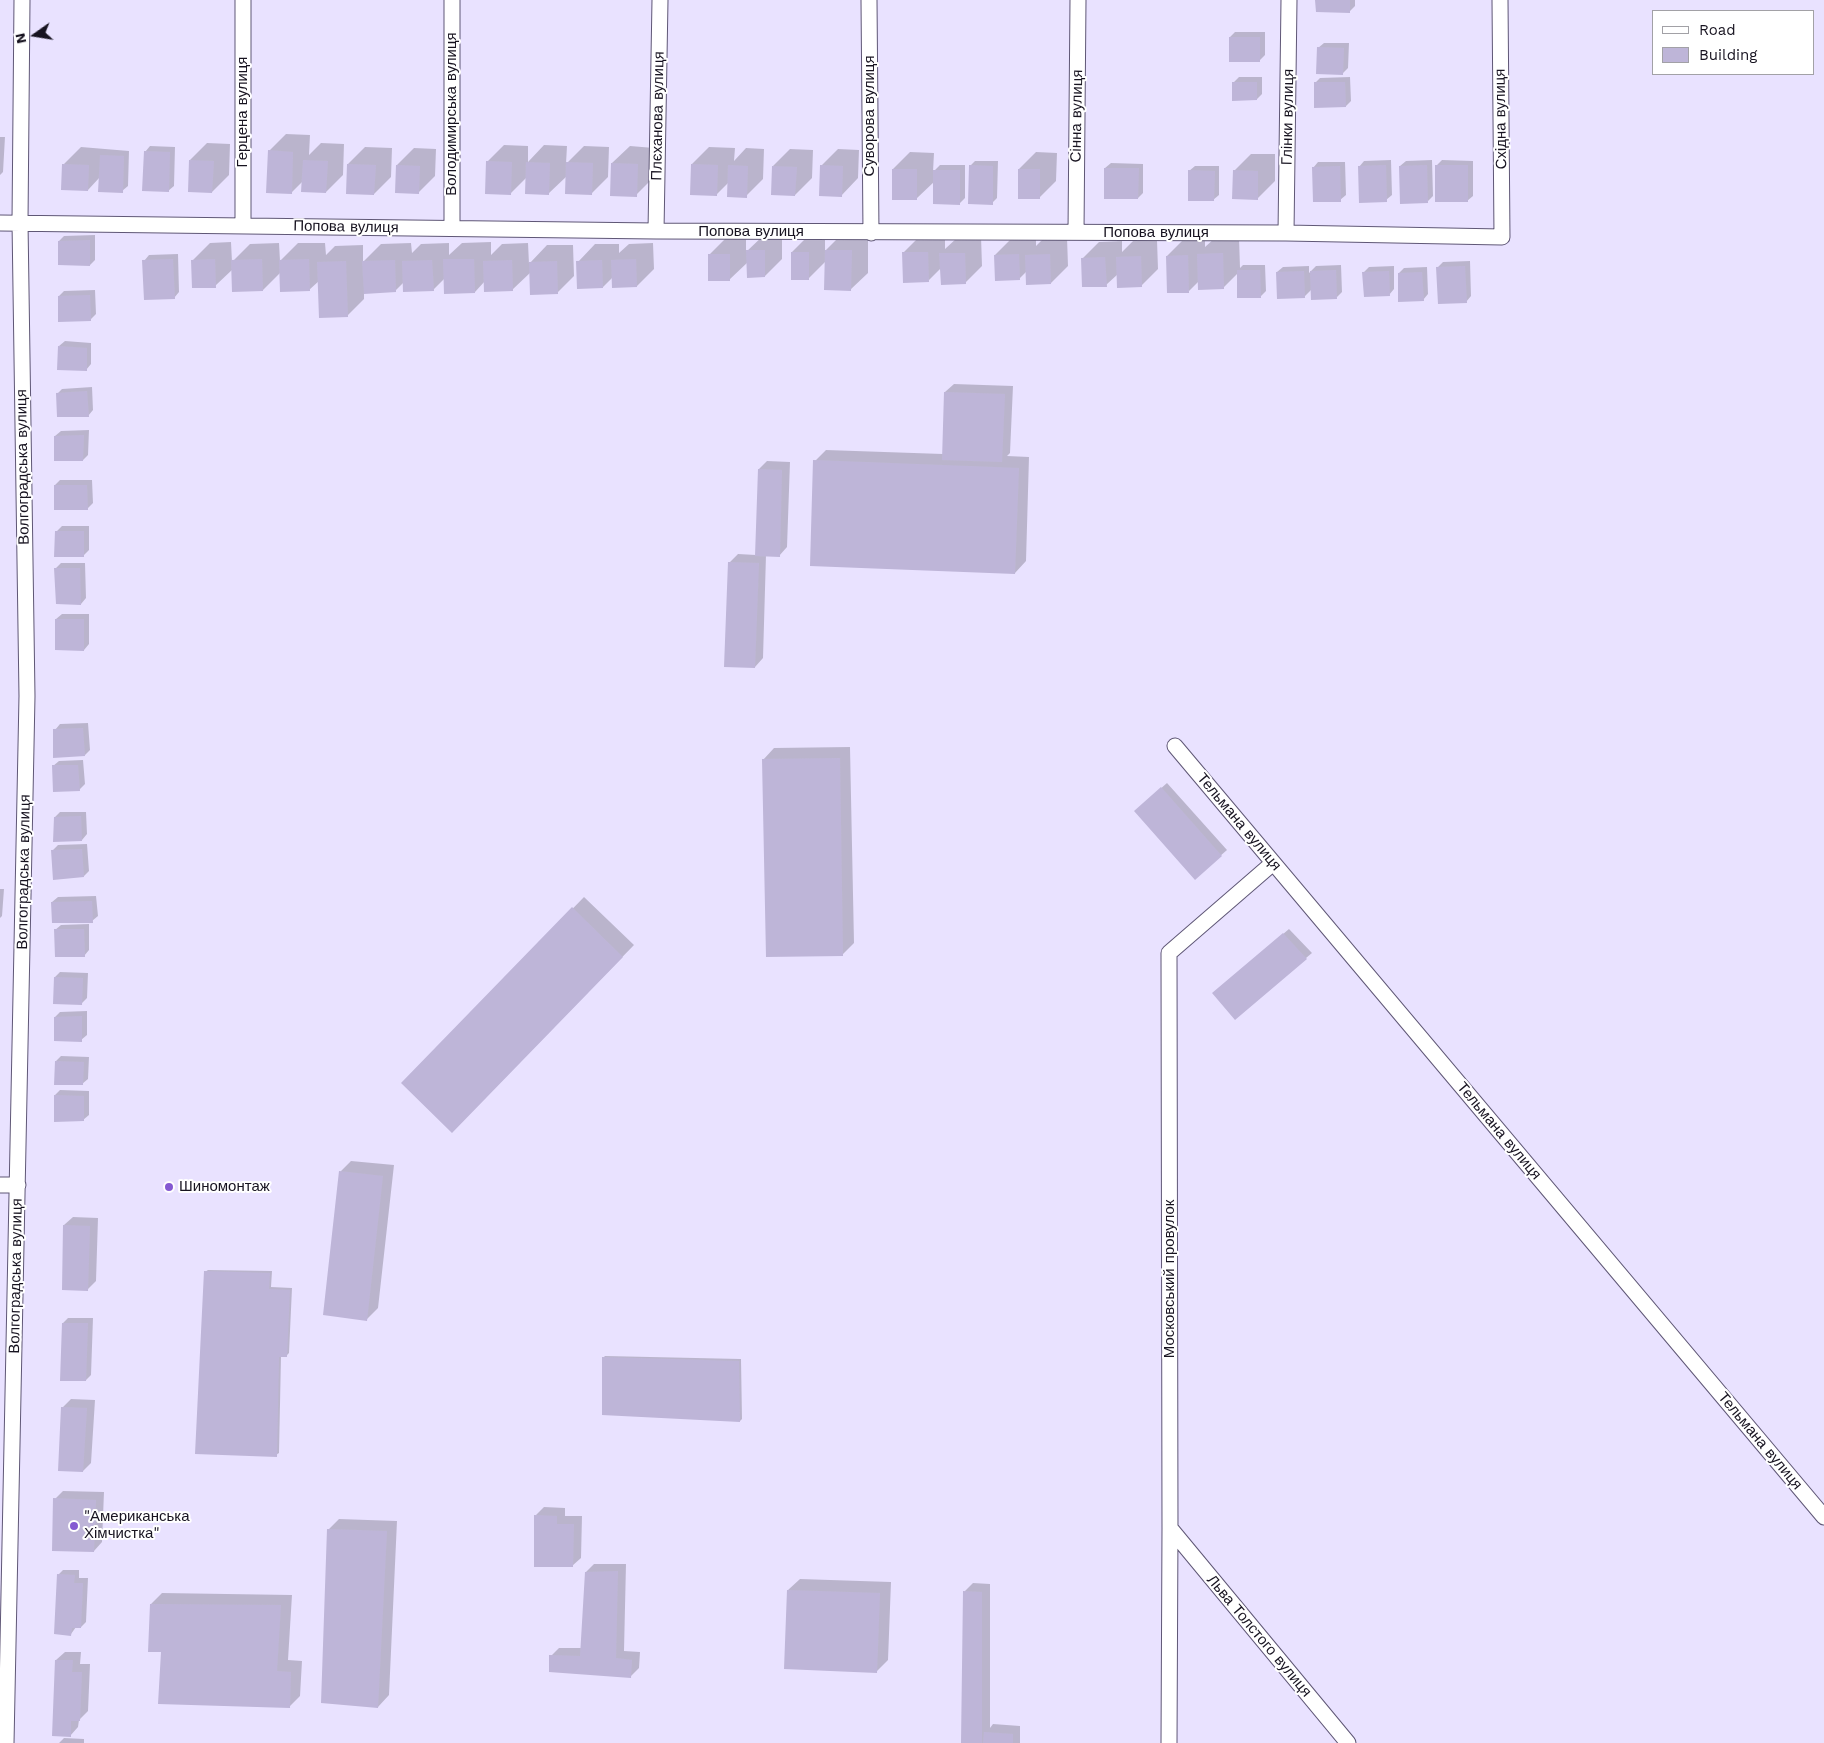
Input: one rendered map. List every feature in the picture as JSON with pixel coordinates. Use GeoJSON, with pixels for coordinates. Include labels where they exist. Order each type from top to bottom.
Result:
{"type":"FeatureCollection","features":[{"type":"Feature","properties":{"kind":"street","name":"Волгоградська вулиця"},"geometry":{"type":"LineString","coordinates":[[6,1743],[7,1333],[18,1185],[27,696],[20,222],[22,0]]}},
{"type":"Feature","properties":{"kind":"street","name":"Герцена вулиця"},"geometry":{"type":"LineString","coordinates":[[243,0],[243,225]]}},
{"type":"Feature","properties":{"kind":"street","name":"Володимирська вулиця"},"geometry":{"type":"LineString","coordinates":[[452,0],[452,228]]}},
{"type":"Feature","properties":{"kind":"street","name":"Плєханова вулиця"},"geometry":{"type":"LineString","coordinates":[[656,231],[660,0]]}},
{"type":"Feature","properties":{"kind":"street","name":"Суворова вулиця"},"geometry":{"type":"LineString","coordinates":[[869,0],[871,232]]}},
{"type":"Feature","properties":{"kind":"street","name":"Сінна вулиця"},"geometry":{"type":"LineString","coordinates":[[1076,232],[1078,0]]}},
{"type":"Feature","properties":{"kind":"street","name":"Глінки вулиця"},"geometry":{"type":"LineString","coordinates":[[1286,233],[1289,0]]}},
{"type":"Feature","properties":{"kind":"street","name":"Східна вулиця"},"geometry":{"type":"LineString","coordinates":[[1500,0],[1502,237]]}},
{"type":"Feature","properties":{"kind":"street","name":"Попова вулиця"},"geometry":{"type":"LineString","coordinates":[[0,223],[656,231],[1286,233],[1502,237]]}},
{"type":"Feature","properties":{"kind":"street","name":"Тельмана вулиця"},"geometry":{"type":"LineString","coordinates":[[1175,746],[1824,1517]]}},
{"type":"Feature","properties":{"kind":"street","name":"Московський провулок"},"geometry":{"type":"LineString","coordinates":[[1169,1743],[1169,953],[1273,862]]}},
{"type":"Feature","properties":{"kind":"street"},"geometry":{"type":"LineString","coordinates":[[0,1184],[18,1185]]}},
{"type":"Feature","properties":{"kind":"street","name":"Льва Толстого вулиця"},"geometry":{"type":"LineString","coordinates":[[1170,1528],[1348,1743]]}},
{"type":"Feature","properties":{"kind":"building"},"geometry":{"type":"Polygon","coordinates":[[[1315,0],[1350,0],[1350,13],[1316,12],[1315,0]]]}},
{"type":"Feature","properties":{"kind":"building"},"geometry":{"type":"Polygon","coordinates":[[[1229,37],[1260,37],[1260,62],[1229,62],[1229,37]]]}},
{"type":"Feature","properties":{"kind":"building"},"geometry":{"type":"Polygon","coordinates":[[[1317,47],[1344,48],[1343,75],[1316,74],[1317,47]]]}},
{"type":"Feature","properties":{"kind":"building"},"geometry":{"type":"Polygon","coordinates":[[[1232,82],[1257,82],[1257,100],[1232,101],[1232,82]]]}},
{"type":"Feature","properties":{"kind":"building"},"geometry":{"type":"Polygon","coordinates":[[[1314,82],[1345,82],[1346,107],[1314,108],[1314,82]]]}},
{"type":"Feature","properties":{"kind":"building"},"geometry":{"type":"Polygon","coordinates":[[[268,150],[293,152],[292,194],[266,193],[268,150]]]}},
{"type":"Feature","properties":{"kind":"building"},"geometry":{"type":"Polygon","coordinates":[[[144,151],[170,152],[169,192],[142,191],[144,151]]]}},
{"type":"Feature","properties":{"kind":"building"},"geometry":{"type":"Polygon","coordinates":[[[100,155],[124,156],[123,193],[98,192],[100,155]]]}},
{"type":"Feature","properties":{"kind":"building"},"geometry":{"type":"Polygon","coordinates":[[[189,160],[214,161],[212,193],[188,192],[189,160]]]}},
{"type":"Feature","properties":{"kind":"building"},"geometry":{"type":"Polygon","coordinates":[[[303,160],[328,161],[326,193],[301,192],[303,160]]]}},
{"type":"Feature","properties":{"kind":"building"},"geometry":{"type":"Polygon","coordinates":[[[486,161],[512,162],[511,195],[485,194],[486,161]]]}},
{"type":"Feature","properties":{"kind":"building"},"geometry":{"type":"Polygon","coordinates":[[[526,162],[550,163],[549,195],[525,194],[526,162]]]}},
{"type":"Feature","properties":{"kind":"building"},"geometry":{"type":"Polygon","coordinates":[[[566,162],[593,163],[592,195],[565,194],[566,162]]]}},
{"type":"Feature","properties":{"kind":"building"},"geometry":{"type":"Polygon","coordinates":[[[611,163],[638,164],[637,197],[610,196],[611,163]]]}},
{"type":"Feature","properties":{"kind":"building"},"geometry":{"type":"Polygon","coordinates":[[[62,164],[89,165],[88,191],[61,190],[62,164]]]}},
{"type":"Feature","properties":{"kind":"building"},"geometry":{"type":"Polygon","coordinates":[[[347,164],[376,165],[374,195],[346,194],[347,164]]]}},
{"type":"Feature","properties":{"kind":"building"},"geometry":{"type":"Polygon","coordinates":[[[691,164],[718,165],[717,196],[690,195],[691,164]]]}},
{"type":"Feature","properties":{"kind":"building"},"geometry":{"type":"Polygon","coordinates":[[[396,165],[420,166],[419,194],[395,193],[396,165]]]}},
{"type":"Feature","properties":{"kind":"building"},"geometry":{"type":"Polygon","coordinates":[[[728,165],[748,166],[747,198],[727,197],[728,165]]]}},
{"type":"Feature","properties":{"kind":"building"},"geometry":{"type":"Polygon","coordinates":[[[820,165],[843,166],[842,197],[819,196],[820,165]]]}},
{"type":"Feature","properties":{"kind":"building"},"geometry":{"type":"Polygon","coordinates":[[[969,165],[993,166],[993,205],[968,204],[969,165]]]}},
{"type":"Feature","properties":{"kind":"building"},"geometry":{"type":"Polygon","coordinates":[[[1386,165],[1387,202],[1359,203],[1358,166],[1386,165]]]}},
{"type":"Feature","properties":{"kind":"building"},"geometry":{"type":"Polygon","coordinates":[[[1427,165],[1428,203],[1400,204],[1399,166],[1427,165]]]}},
{"type":"Feature","properties":{"kind":"building"},"geometry":{"type":"Polygon","coordinates":[[[1435,165],[1468,165],[1468,202],[1435,202],[1435,165]]]}},
{"type":"Feature","properties":{"kind":"building"},"geometry":{"type":"Polygon","coordinates":[[[772,166],[797,167],[795,196],[771,195],[772,166]]]}},
{"type":"Feature","properties":{"kind":"building"},"geometry":{"type":"Polygon","coordinates":[[[1340,166],[1341,202],[1313,202],[1312,167],[1340,166]]]}},
{"type":"Feature","properties":{"kind":"building"},"geometry":{"type":"Polygon","coordinates":[[[1104,168],[1139,168],[1138,199],[1104,199],[1104,168]]]}},
{"type":"Feature","properties":{"kind":"building"},"geometry":{"type":"Polygon","coordinates":[[[892,169],[917,169],[917,200],[892,200],[892,169]]]}},
{"type":"Feature","properties":{"kind":"building"},"geometry":{"type":"Polygon","coordinates":[[[1018,169],[1040,169],[1040,199],[1018,199],[1018,169]]]}},
{"type":"Feature","properties":{"kind":"building"},"geometry":{"type":"Polygon","coordinates":[[[933,170],[960,170],[960,205],[933,204],[933,170]]]}},
{"type":"Feature","properties":{"kind":"building"},"geometry":{"type":"Polygon","coordinates":[[[1188,170],[1215,171],[1214,201],[1188,201],[1188,170]]]}},
{"type":"Feature","properties":{"kind":"building"},"geometry":{"type":"Polygon","coordinates":[[[1233,170],[1258,171],[1258,200],[1232,199],[1233,170]]]}},
{"type":"Feature","properties":{"kind":"building"},"geometry":{"type":"Polygon","coordinates":[[[90,240],[90,266],[58,265],[58,241],[90,240]]]}},
{"type":"Feature","properties":{"kind":"building"},"geometry":{"type":"Polygon","coordinates":[[[746,250],[765,250],[765,277],[747,278],[746,250]]]}},
{"type":"Feature","properties":{"kind":"building"},"geometry":{"type":"Polygon","coordinates":[[[825,250],[852,250],[851,291],[824,290],[825,250]]]}},
{"type":"Feature","properties":{"kind":"building"},"geometry":{"type":"Polygon","coordinates":[[[791,252],[809,252],[809,280],[791,280],[791,252]]]}},
{"type":"Feature","properties":{"kind":"building"},"geometry":{"type":"Polygon","coordinates":[[[902,252],[928,252],[929,282],[903,283],[902,252]]]}},
{"type":"Feature","properties":{"kind":"building"},"geometry":{"type":"Polygon","coordinates":[[[939,253],[965,253],[966,284],[941,285],[939,253]]]}},
{"type":"Feature","properties":{"kind":"building"},"geometry":{"type":"Polygon","coordinates":[[[1223,253],[1224,289],[1198,290],[1197,254],[1223,253]]]}},
{"type":"Feature","properties":{"kind":"building"},"geometry":{"type":"Polygon","coordinates":[[[708,254],[730,254],[730,281],[708,281],[708,254]]]}},
{"type":"Feature","properties":{"kind":"building"},"geometry":{"type":"Polygon","coordinates":[[[1019,254],[1020,280],[995,281],[994,255],[1019,254]]]}},
{"type":"Feature","properties":{"kind":"building"},"geometry":{"type":"Polygon","coordinates":[[[1050,254],[1051,284],[1026,285],[1025,255],[1050,254]]]}},
{"type":"Feature","properties":{"kind":"building"},"geometry":{"type":"Polygon","coordinates":[[[1188,255],[1189,293],[1167,293],[1166,256],[1188,255]]]}},
{"type":"Feature","properties":{"kind":"building"},"geometry":{"type":"Polygon","coordinates":[[[1141,256],[1142,287],[1117,288],[1116,257],[1141,256]]]}},
{"type":"Feature","properties":{"kind":"building"},"geometry":{"type":"Polygon","coordinates":[[[1105,257],[1107,287],[1082,287],[1081,258],[1105,257]]]}},
{"type":"Feature","properties":{"kind":"building"},"geometry":{"type":"Polygon","coordinates":[[[173,259],[175,299],[144,300],[142,260],[173,259]]]}},
{"type":"Feature","properties":{"kind":"building"},"geometry":{"type":"Polygon","coordinates":[[[215,259],[216,288],[192,288],[191,260],[215,259]]]}},
{"type":"Feature","properties":{"kind":"building"},"geometry":{"type":"Polygon","coordinates":[[[262,259],[263,291],[232,292],[231,260],[262,259]]]}},
{"type":"Feature","properties":{"kind":"building"},"geometry":{"type":"Polygon","coordinates":[[[309,259],[310,291],[280,292],[279,260],[309,259]]]}},
{"type":"Feature","properties":{"kind":"building"},"geometry":{"type":"Polygon","coordinates":[[[443,259],[474,259],[475,293],[444,294],[443,259]]]}},
{"type":"Feature","properties":{"kind":"building"},"geometry":{"type":"Polygon","coordinates":[[[636,259],[637,287],[612,288],[611,260],[636,259]]]}},
{"type":"Feature","properties":{"kind":"building"},"geometry":{"type":"Polygon","coordinates":[[[395,260],[396,292],[364,294],[362,261],[395,260]]]}},
{"type":"Feature","properties":{"kind":"building"},"geometry":{"type":"Polygon","coordinates":[[[432,260],[434,291],[403,292],[402,261],[432,260]]]}},
{"type":"Feature","properties":{"kind":"building"},"geometry":{"type":"Polygon","coordinates":[[[512,260],[513,291],[484,292],[483,261],[512,260]]]}},
{"type":"Feature","properties":{"kind":"building"},"geometry":{"type":"Polygon","coordinates":[[[602,260],[603,288],[577,289],[576,261],[602,260]]]}},
{"type":"Feature","properties":{"kind":"building"},"geometry":{"type":"Polygon","coordinates":[[[346,261],[348,317],[319,318],[317,262],[346,261]]]}},
{"type":"Feature","properties":{"kind":"building"},"geometry":{"type":"Polygon","coordinates":[[[557,261],[558,294],[530,295],[529,262],[557,261]]]}},
{"type":"Feature","properties":{"kind":"building"},"geometry":{"type":"Polygon","coordinates":[[[1465,266],[1467,303],[1438,304],[1436,267],[1465,266]]]}},
{"type":"Feature","properties":{"kind":"building"},"geometry":{"type":"Polygon","coordinates":[[[1237,270],[1260,270],[1261,298],[1237,298],[1237,270]]]}},
{"type":"Feature","properties":{"kind":"building"},"geometry":{"type":"Polygon","coordinates":[[[1336,270],[1337,299],[1311,300],[1310,271],[1336,270]]]}},
{"type":"Feature","properties":{"kind":"building"},"geometry":{"type":"Polygon","coordinates":[[[1304,271],[1305,298],[1277,299],[1276,272],[1304,271]]]}},
{"type":"Feature","properties":{"kind":"building"},"geometry":{"type":"Polygon","coordinates":[[[1389,271],[1390,296],[1364,297],[1362,272],[1389,271]]]}},
{"type":"Feature","properties":{"kind":"building"},"geometry":{"type":"Polygon","coordinates":[[[1422,272],[1424,301],[1398,302],[1398,273],[1422,272]]]}},
{"type":"Feature","properties":{"kind":"building"},"geometry":{"type":"Polygon","coordinates":[[[90,295],[91,321],[58,322],[58,296],[90,295]]]}},
{"type":"Feature","properties":{"kind":"building"},"geometry":{"type":"Polygon","coordinates":[[[58,346],[87,348],[87,371],[57,370],[58,346]]]}},
{"type":"Feature","properties":{"kind":"building"},"geometry":{"type":"Polygon","coordinates":[[[87,391],[89,417],[57,417],[56,393],[87,391]]]}},
{"type":"Feature","properties":{"kind":"building"},"geometry":{"type":"Polygon","coordinates":[[[944,392],[1005,394],[1002,462],[942,460],[944,392]]]}},
{"type":"Feature","properties":{"kind":"building"},"geometry":{"type":"Polygon","coordinates":[[[84,435],[83,461],[54,461],[54,436],[84,435]]]}},
{"type":"Feature","properties":{"kind":"building"},"geometry":{"type":"Polygon","coordinates":[[[813,460],[1019,468],[1015,574],[810,566],[813,460]]]}},
{"type":"Feature","properties":{"kind":"building"},"geometry":{"type":"Polygon","coordinates":[[[758,469],[782,470],[780,557],[755,556],[758,469]]]}},
{"type":"Feature","properties":{"kind":"building"},"geometry":{"type":"Polygon","coordinates":[[[54,485],[87,485],[88,510],[54,510],[54,485]]]}},
{"type":"Feature","properties":{"kind":"building"},"geometry":{"type":"Polygon","coordinates":[[[55,531],[84,531],[84,557],[54,557],[55,531]]]}},
{"type":"Feature","properties":{"kind":"building"},"geometry":{"type":"Polygon","coordinates":[[[728,562],[759,563],[755,668],[724,667],[728,562]]]}},
{"type":"Feature","properties":{"kind":"building"},"geometry":{"type":"Polygon","coordinates":[[[54,568],[80,568],[81,605],[56,604],[54,568]]]}},
{"type":"Feature","properties":{"kind":"building"},"geometry":{"type":"Polygon","coordinates":[[[55,619],[84,619],[84,651],[55,650],[55,619]]]}},
{"type":"Feature","properties":{"kind":"building"},"geometry":{"type":"Polygon","coordinates":[[[83,728],[85,756],[53,758],[53,729],[83,728]]]}},
{"type":"Feature","properties":{"kind":"building"},"geometry":{"type":"Polygon","coordinates":[[[840,758],[843,956],[766,957],[762,759],[840,758]]]}},
{"type":"Feature","properties":{"kind":"building"},"geometry":{"type":"Polygon","coordinates":[[[52,765],[78,765],[80,791],[53,792],[52,765]]]}},
{"type":"Feature","properties":{"kind":"building"},"geometry":{"type":"Polygon","coordinates":[[[1161,787],[1222,856],[1195,880],[1134,811],[1161,787]]]}},
{"type":"Feature","properties":{"kind":"building"},"geometry":{"type":"Polygon","coordinates":[[[81,816],[82,841],[53,842],[54,817],[81,816]]]}},
{"type":"Feature","properties":{"kind":"building"},"geometry":{"type":"Polygon","coordinates":[[[82,849],[84,877],[53,880],[51,850],[82,849]]]}},
{"type":"Feature","properties":{"kind":"building"},"geometry":{"type":"Polygon","coordinates":[[[92,901],[93,923],[52,923],[51,902],[92,901]]]}},
{"type":"Feature","properties":{"kind":"building"},"geometry":{"type":"Polygon","coordinates":[[[572,907],[623,957],[452,1133],[401,1083],[572,907]]]}},
{"type":"Feature","properties":{"kind":"building"},"geometry":{"type":"Polygon","coordinates":[[[54,929],[84,929],[85,957],[55,957],[54,929]]]}},
{"type":"Feature","properties":{"kind":"building"},"geometry":{"type":"Polygon","coordinates":[[[1283,933],[1307,959],[1235,1020],[1212,993],[1283,933]]]}},
{"type":"Feature","properties":{"kind":"building"},"geometry":{"type":"Polygon","coordinates":[[[54,977],[83,978],[82,1005],[53,1004],[54,977]]]}},
{"type":"Feature","properties":{"kind":"building"},"geometry":{"type":"Polygon","coordinates":[[[82,1016],[82,1042],[54,1041],[54,1017],[82,1016]]]}},
{"type":"Feature","properties":{"kind":"building"},"geometry":{"type":"Polygon","coordinates":[[[55,1061],[84,1062],[83,1085],[54,1085],[55,1061]]]}},
{"type":"Feature","properties":{"kind":"building"},"geometry":{"type":"Polygon","coordinates":[[[54,1095],[84,1096],[84,1121],[54,1122],[54,1095]]]}},
{"type":"Feature","properties":{"kind":"building"},"geometry":{"type":"Polygon","coordinates":[[[339,1171],[383,1176],[367,1321],[323,1315],[339,1171]]]}},
{"type":"Feature","properties":{"kind":"building"},"geometry":{"type":"Polygon","coordinates":[[[63,1225],[90,1226],[88,1291],[62,1290],[63,1225]]]}},
{"type":"Feature","properties":{"kind":"building"},"geometry":{"type":"Polygon","coordinates":[[[204,1271],[270,1273],[269,1289],[290,1290],[287,1357],[279,1357],[277,1457],[195,1454],[204,1271]]]}},
{"type":"Feature","properties":{"kind":"building"},"geometry":{"type":"Polygon","coordinates":[[[62,1323],[88,1323],[86,1381],[60,1381],[62,1323]]]}},
{"type":"Feature","properties":{"kind":"building"},"geometry":{"type":"Polygon","coordinates":[[[602,1357],[739,1361],[740,1422],[602,1415],[602,1357]]]}},
{"type":"Feature","properties":{"kind":"building"},"geometry":{"type":"Polygon","coordinates":[[[61,1407],[87,1408],[83,1472],[58,1471],[61,1407]]]}},
{"type":"Feature","properties":{"kind":"building"},"geometry":{"type":"Polygon","coordinates":[[[53,1498],[96,1500],[94,1552],[52,1551],[53,1498]]]}},
{"type":"Feature","properties":{"kind":"building"},"geometry":{"type":"Polygon","coordinates":[[[534,1515],[557,1516],[557,1524],[574,1524],[573,1567],[534,1567],[534,1515]]]}},
{"type":"Feature","properties":{"kind":"building"},"geometry":{"type":"Polygon","coordinates":[[[327,1529],[387,1531],[378,1708],[321,1703],[327,1529]]]}},
{"type":"Feature","properties":{"kind":"building"},"geometry":{"type":"Polygon","coordinates":[[[618,1571],[616,1658],[632,1660],[631,1678],[549,1672],[549,1655],[580,1656],[585,1572],[618,1571]]]}},
{"type":"Feature","properties":{"kind":"building"},"geometry":{"type":"Polygon","coordinates":[[[57,1574],[75,1575],[74,1583],[83,1583],[81,1628],[72,1628],[71,1636],[54,1634],[57,1574]]]}},
{"type":"Feature","properties":{"kind":"building"},"geometry":{"type":"Polygon","coordinates":[[[787,1590],[880,1593],[877,1673],[784,1669],[787,1590]]]}},
{"type":"Feature","properties":{"kind":"building"},"geometry":{"type":"Polygon","coordinates":[[[963,1591],[982,1592],[982,1743],[961,1743],[963,1591]]]}},
{"type":"Feature","properties":{"kind":"building"},"geometry":{"type":"Polygon","coordinates":[[[150,1604],[281,1605],[277,1671],[291,1672],[290,1708],[158,1704],[161,1652],[148,1652],[150,1604]]]}},
{"type":"Feature","properties":{"kind":"building"},"geometry":{"type":"Polygon","coordinates":[[[55,1660],[73,1660],[72,1672],[82,1672],[80,1721],[71,1721],[71,1737],[52,1736],[55,1660]]]}},
{"type":"Feature","properties":{"kind":"building"},"geometry":{"type":"Polygon","coordinates":[[[984,1732],[1013,1734],[1013,1743],[983,1743],[984,1732]]]}},
{"type":"Feature","properties":{"kind":"place","name":"Шиномонтаж"},"geometry":{"type":"Point","coordinates":[169,1187]}},
{"type":"Feature","properties":{"kind":"place","name":"\"Американська Хімчистка\""},"geometry":{"type":"Point","coordinates":[74,1526]}}]}
